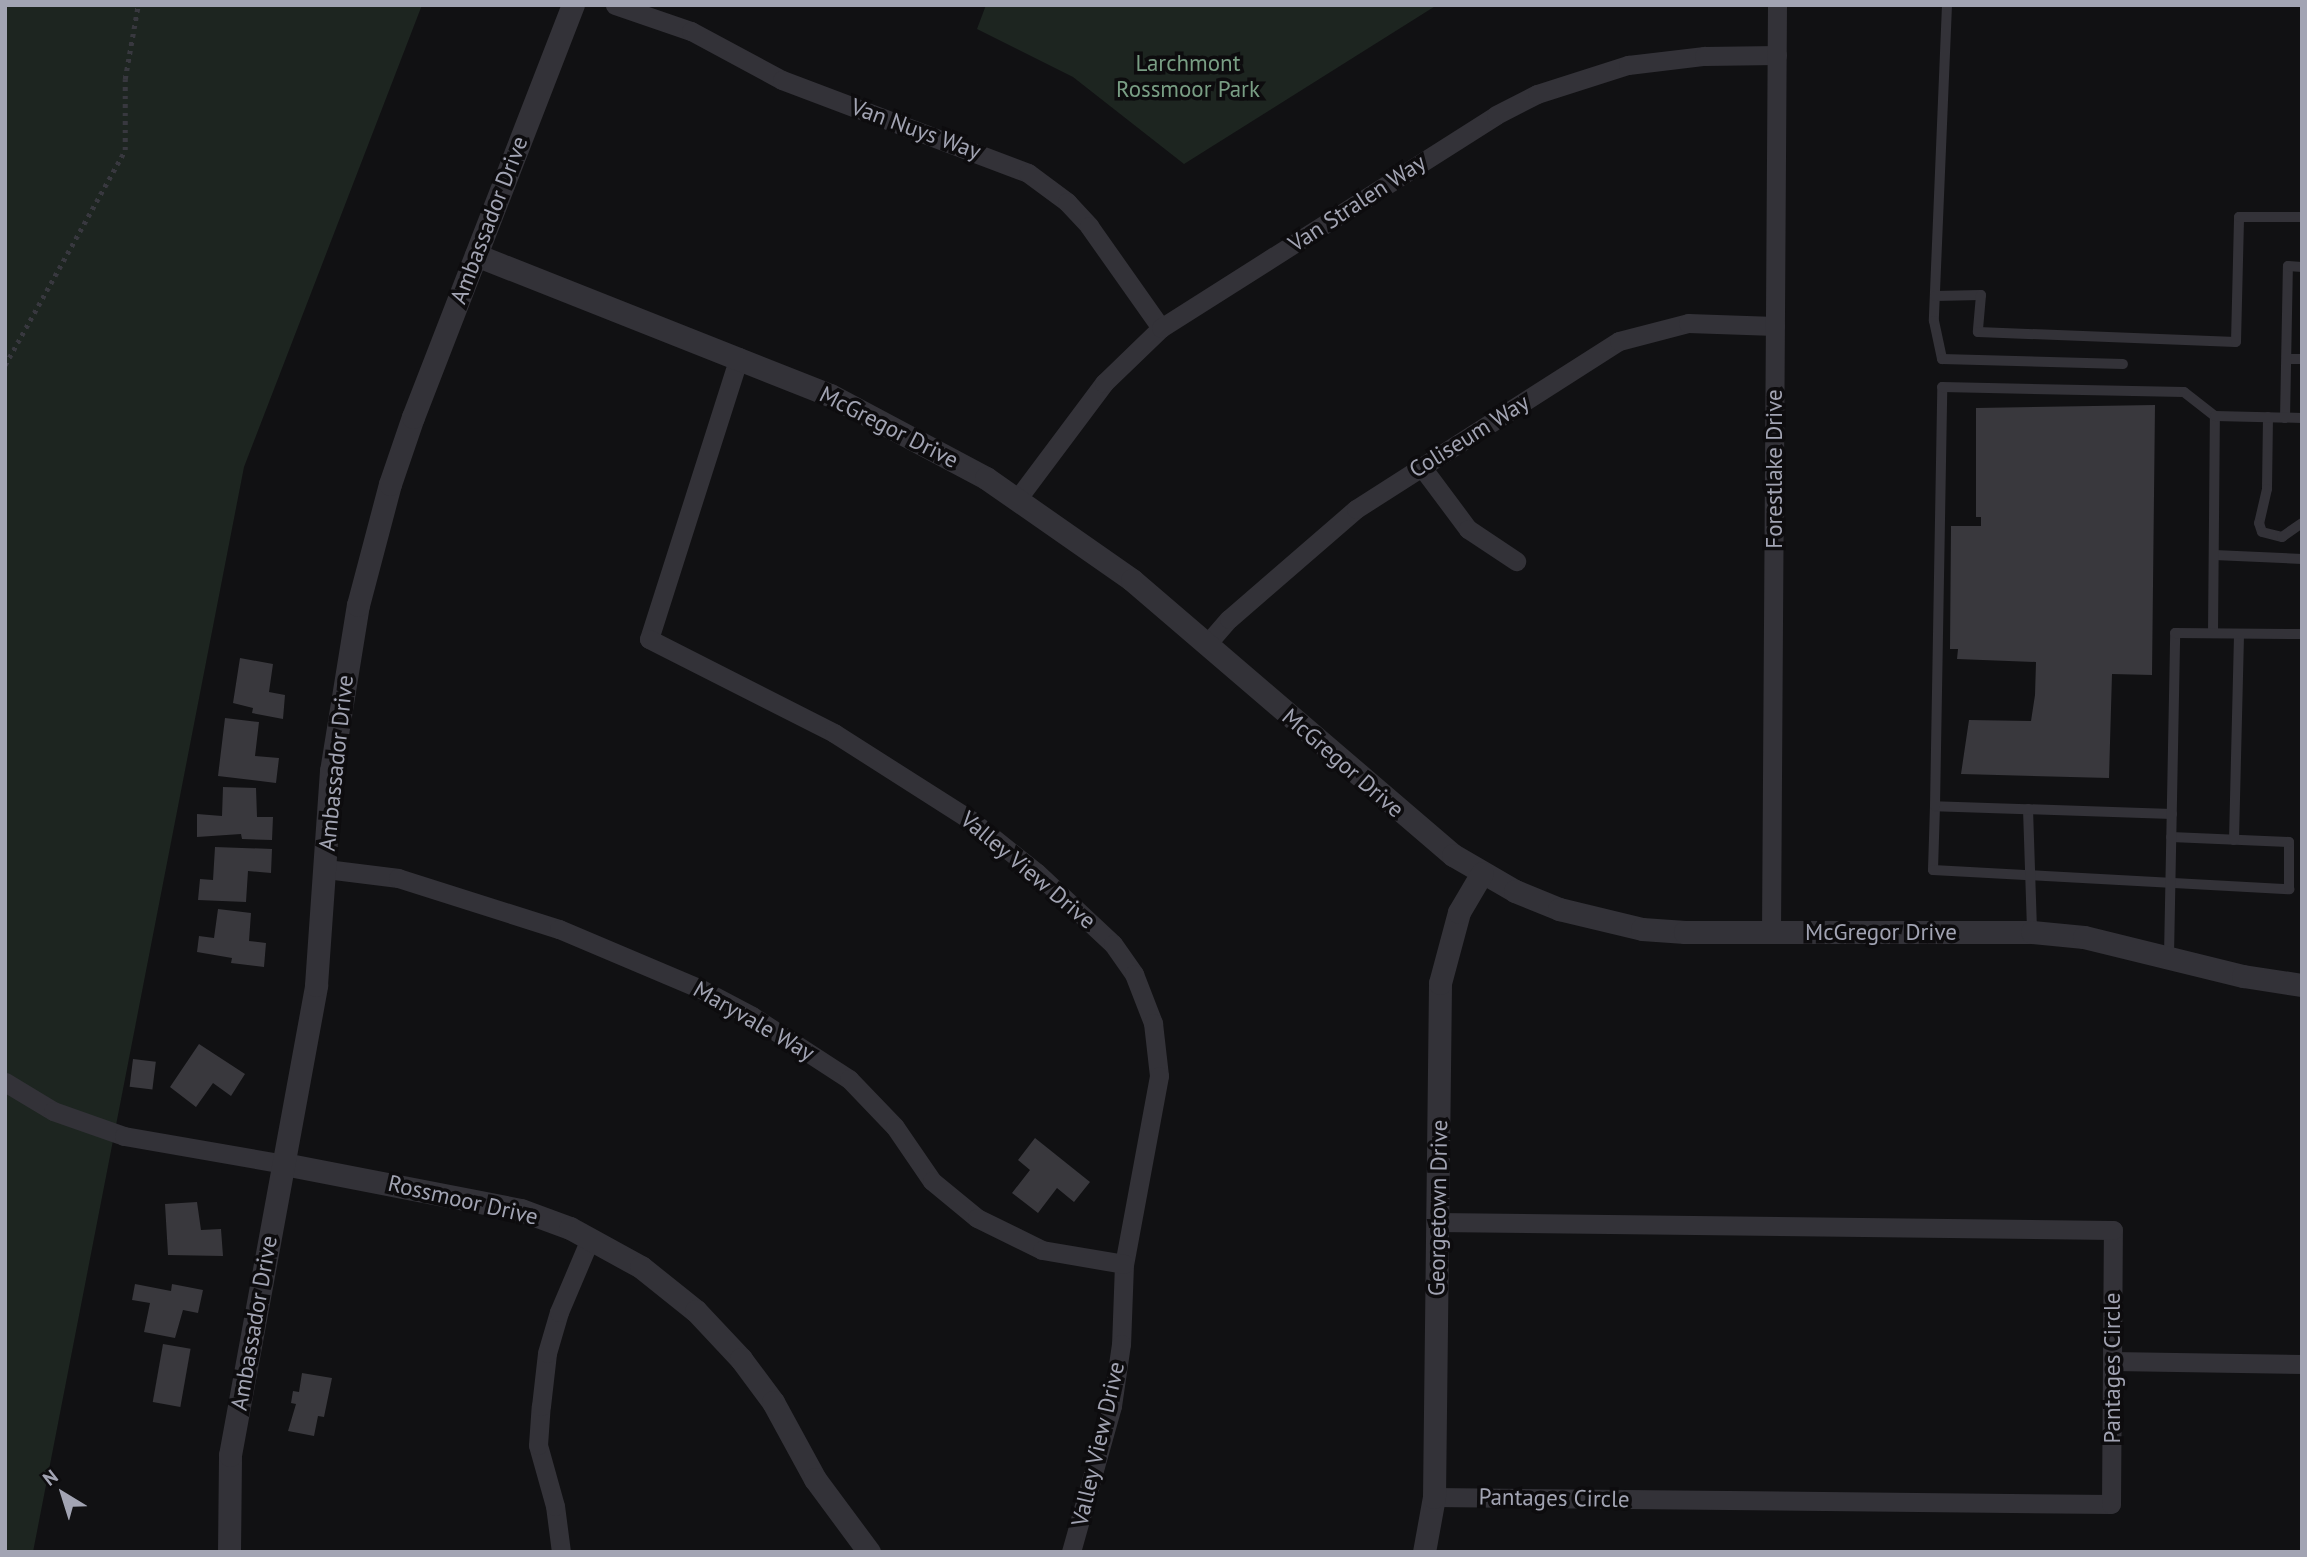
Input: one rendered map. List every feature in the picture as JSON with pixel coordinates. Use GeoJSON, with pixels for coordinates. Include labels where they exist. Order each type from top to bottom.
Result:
{"type":"FeatureCollection","features":[{"type":"Feature","properties":{"kind":"street","name":"Ambassador Drive"},"geometry":{"type":"LineString","coordinates":[[229,1552],[230,1455],[316,985],[338,719],[375,536],[413,417],[573,5]]}},
{"type":"Feature","properties":{"kind":"street","name":"Van Nuys Way"},"geometry":{"type":"LineString","coordinates":[[615,5],[691,31],[782,80],[1028,173],[1089,226],[1161,328]]}},
{"type":"Feature","properties":{"kind":"street","name":"Forestlake Drive"},"geometry":{"type":"LineString","coordinates":[[1771,933],[1777,5]]}},
{"type":"Feature","properties":{"kind":"street","name":"Van Stralen Way"},"geometry":{"type":"LineString","coordinates":[[1018,498],[1104,383],[1161,328],[1496,115],[1537,94],[1628,65],[1704,56],[1777,55]]}},
{"type":"Feature","properties":{"kind":"street","name":"McGregor Drive"},"geometry":{"type":"LineString","coordinates":[[476,255],[739,357],[896,427],[1018,498],[1132,580],[1415,826],[1482,873],[1515,891],[1600,921],[1674,932],[2032,932],[2097,939],[2302,985]]}},
{"type":"Feature","properties":{"kind":"street","name":"Coliseum Way"},"geometry":{"type":"LineString","coordinates":[[1207,644],[1322,535],[1421,466],[1635,334],[1688,323],[1775,326]]}},
{"type":"Feature","properties":{"kind":"street","name":"Valley View Drive"},"geometry":{"type":"LineString","coordinates":[[739,357],[649,639],[834,733],[904,775],[1037,872],[1114,944],[1148,1006],[1159,1058],[1124,1264],[1121,1345],[1112,1406],[1071,1552]]}},
{"type":"Feature","properties":{"kind":"street"},"geometry":{"type":"LineString","coordinates":[[1421,466],[1468,529],[1516,561]]}},
{"type":"Feature","properties":{"kind":"street","name":"Maryvale Way"},"geometry":{"type":"LineString","coordinates":[[326,869],[398,878],[559,929],[699,988],[752,1016],[849,1079],[895,1127],[932,1181],[977,1217],[1042,1250],[1124,1264]]}},
{"type":"Feature","properties":{"kind":"street","name":"Georgetown Drive"},"geometry":{"type":"LineString","coordinates":[[1424,1552],[1434,1497],[1440,983],[1459,912],[1482,873]]}},
{"type":"Feature","properties":{"kind":"street","name":"Rossmoor Drive"},"geometry":{"type":"LineString","coordinates":[[5,1082],[53,1111],[124,1136],[493,1202],[545,1218],[590,1239],[641,1267],[715,1329],[758,1380],[815,1479],[869,1552]]}},
{"type":"Feature","properties":{"kind":"street","name":"Pantages Circle"},"geometry":{"type":"LineString","coordinates":[[1434,1497],[2111,1504],[2113,1230],[1437,1222]]}},
{"type":"Feature","properties":{"kind":"street"},"geometry":{"type":"LineString","coordinates":[[561,1552],[555,1506],[538,1445],[541,1406],[547,1353],[559,1312],[590,1239]]}},
{"type":"Feature","properties":{"kind":"street"},"geometry":{"type":"LineString","coordinates":[[2112,1361],[2302,1364]]}},
{"type":"Feature","properties":{"kind":"lane"},"geometry":{"type":"LineString","coordinates":[[1947,5],[1935,296],[1942,359],[2123,364]]}},
{"type":"Feature","properties":{"kind":"lane"},"geometry":{"type":"LineString","coordinates":[[1935,296],[1981,295],[1978,332],[2236,342],[2239,217],[2302,217]]}},
{"type":"Feature","properties":{"kind":"lane"},"geometry":{"type":"LineString","coordinates":[[2286,418],[2288,267],[2302,267]]}},
{"type":"Feature","properties":{"kind":"lane"},"geometry":{"type":"LineString","coordinates":[[2287,359],[2302,359]]}},
{"type":"Feature","properties":{"kind":"lane"},"geometry":{"type":"LineString","coordinates":[[2171,837],[2289,842],[2289,889],[1933,870],[1942,387],[2184,393],[2216,416],[2302,418]]}},
{"type":"Feature","properties":{"kind":"lane"},"geometry":{"type":"LineString","coordinates":[[2213,633],[2216,416]]}},
{"type":"Feature","properties":{"kind":"lane"},"geometry":{"type":"LineString","coordinates":[[2268,417],[2267,489],[2259,523],[2262,532],[2282,537],[2302,523]]}},
{"type":"Feature","properties":{"kind":"lane"},"geometry":{"type":"LineString","coordinates":[[2214,555],[2302,558]]}},
{"type":"Feature","properties":{"kind":"lane"},"geometry":{"type":"LineString","coordinates":[[2169,956],[2175,633],[2302,634]]}},
{"type":"Feature","properties":{"kind":"lane"},"geometry":{"type":"LineString","coordinates":[[2234,840],[2239,634]]}},
{"type":"Feature","properties":{"kind":"lane"},"geometry":{"type":"LineString","coordinates":[[1935,806],[2172,814]]}},
{"type":"Feature","properties":{"kind":"lane"},"geometry":{"type":"LineString","coordinates":[[2028,809],[2032,932]]}},
{"type":"Feature","properties":{"kind":"path"},"geometry":{"type":"LineString","coordinates":[[5,365],[125,150],[127,57],[138,5]]}},
{"type":"Feature","properties":{"kind":"green space"},"geometry":{"type":"Polygon","coordinates":[[[5,5],[422,5],[244,467],[33,1552],[5,1552],[5,5]]]}},
{"type":"Feature","properties":{"kind":"green space","name":"Larchmont Rossmoor Park"},"geometry":{"type":"Polygon","coordinates":[[[986,5],[1437,5],[1184,164],[1073,77],[977,29],[986,5]]]}},
{"type":"Feature","properties":{"kind":"building"},"geometry":{"type":"Polygon","coordinates":[[[2155,405],[2152,675],[2112,674],[2109,778],[1961,774],[1969,720],[2031,721],[2035,695],[2036,662],[1957,659],[1958,649],[1950,649],[1951,526],[1981,526],[1981,517],[1976,517],[1976,408],[2155,405]]]}},
{"type":"Feature","properties":{"kind":"building"},"geometry":{"type":"Polygon","coordinates":[[[240,658],[273,664],[269,692],[285,695],[283,719],[252,713],[253,708],[233,703],[240,658]]]}},
{"type":"Feature","properties":{"kind":"building"},"geometry":{"type":"Polygon","coordinates":[[[225,718],[259,722],[255,756],[279,758],[276,783],[218,776],[225,718]]]}},
{"type":"Feature","properties":{"kind":"building"},"geometry":{"type":"Polygon","coordinates":[[[223,787],[256,788],[257,817],[273,817],[272,840],[242,839],[241,834],[197,837],[197,814],[222,816],[223,787]]]}},
{"type":"Feature","properties":{"kind":"building"},"geometry":{"type":"Polygon","coordinates":[[[215,847],[272,849],[271,873],[248,871],[246,902],[198,900],[200,879],[213,880],[215,847]]]}},
{"type":"Feature","properties":{"kind":"building"},"geometry":{"type":"Polygon","coordinates":[[[218,909],[251,913],[249,941],[266,943],[264,967],[231,963],[232,958],[197,952],[199,936],[214,938],[218,909]]]}},
{"type":"Feature","properties":{"kind":"building"},"geometry":{"type":"Polygon","coordinates":[[[199,1044],[245,1074],[231,1096],[213,1083],[196,1107],[170,1087],[199,1044]]]}},
{"type":"Feature","properties":{"kind":"building"},"geometry":{"type":"Polygon","coordinates":[[[133,1059],[156,1062],[152,1090],[130,1087],[133,1059]]]}},
{"type":"Feature","properties":{"kind":"building"},"geometry":{"type":"Polygon","coordinates":[[[1035,1138],[1090,1182],[1074,1202],[1057,1188],[1038,1213],[1012,1193],[1030,1170],[1018,1160],[1035,1138]]]}},
{"type":"Feature","properties":{"kind":"building"},"geometry":{"type":"Polygon","coordinates":[[[197,1202],[201,1230],[221,1229],[223,1256],[168,1255],[165,1204],[197,1202]]]}},
{"type":"Feature","properties":{"kind":"building"},"geometry":{"type":"Polygon","coordinates":[[[135,1284],[171,1291],[172,1284],[203,1290],[198,1313],[183,1310],[175,1338],[144,1332],[150,1303],[132,1300],[135,1284]]]}},
{"type":"Feature","properties":{"kind":"building"},"geometry":{"type":"Polygon","coordinates":[[[163,1344],[191,1349],[180,1407],[153,1402],[163,1344]]]}},
{"type":"Feature","properties":{"kind":"building"},"geometry":{"type":"Polygon","coordinates":[[[302,1373],[332,1378],[324,1417],[318,1416],[314,1436],[288,1431],[296,1404],[291,1403],[293,1391],[299,1392],[302,1373]]]}}]}
